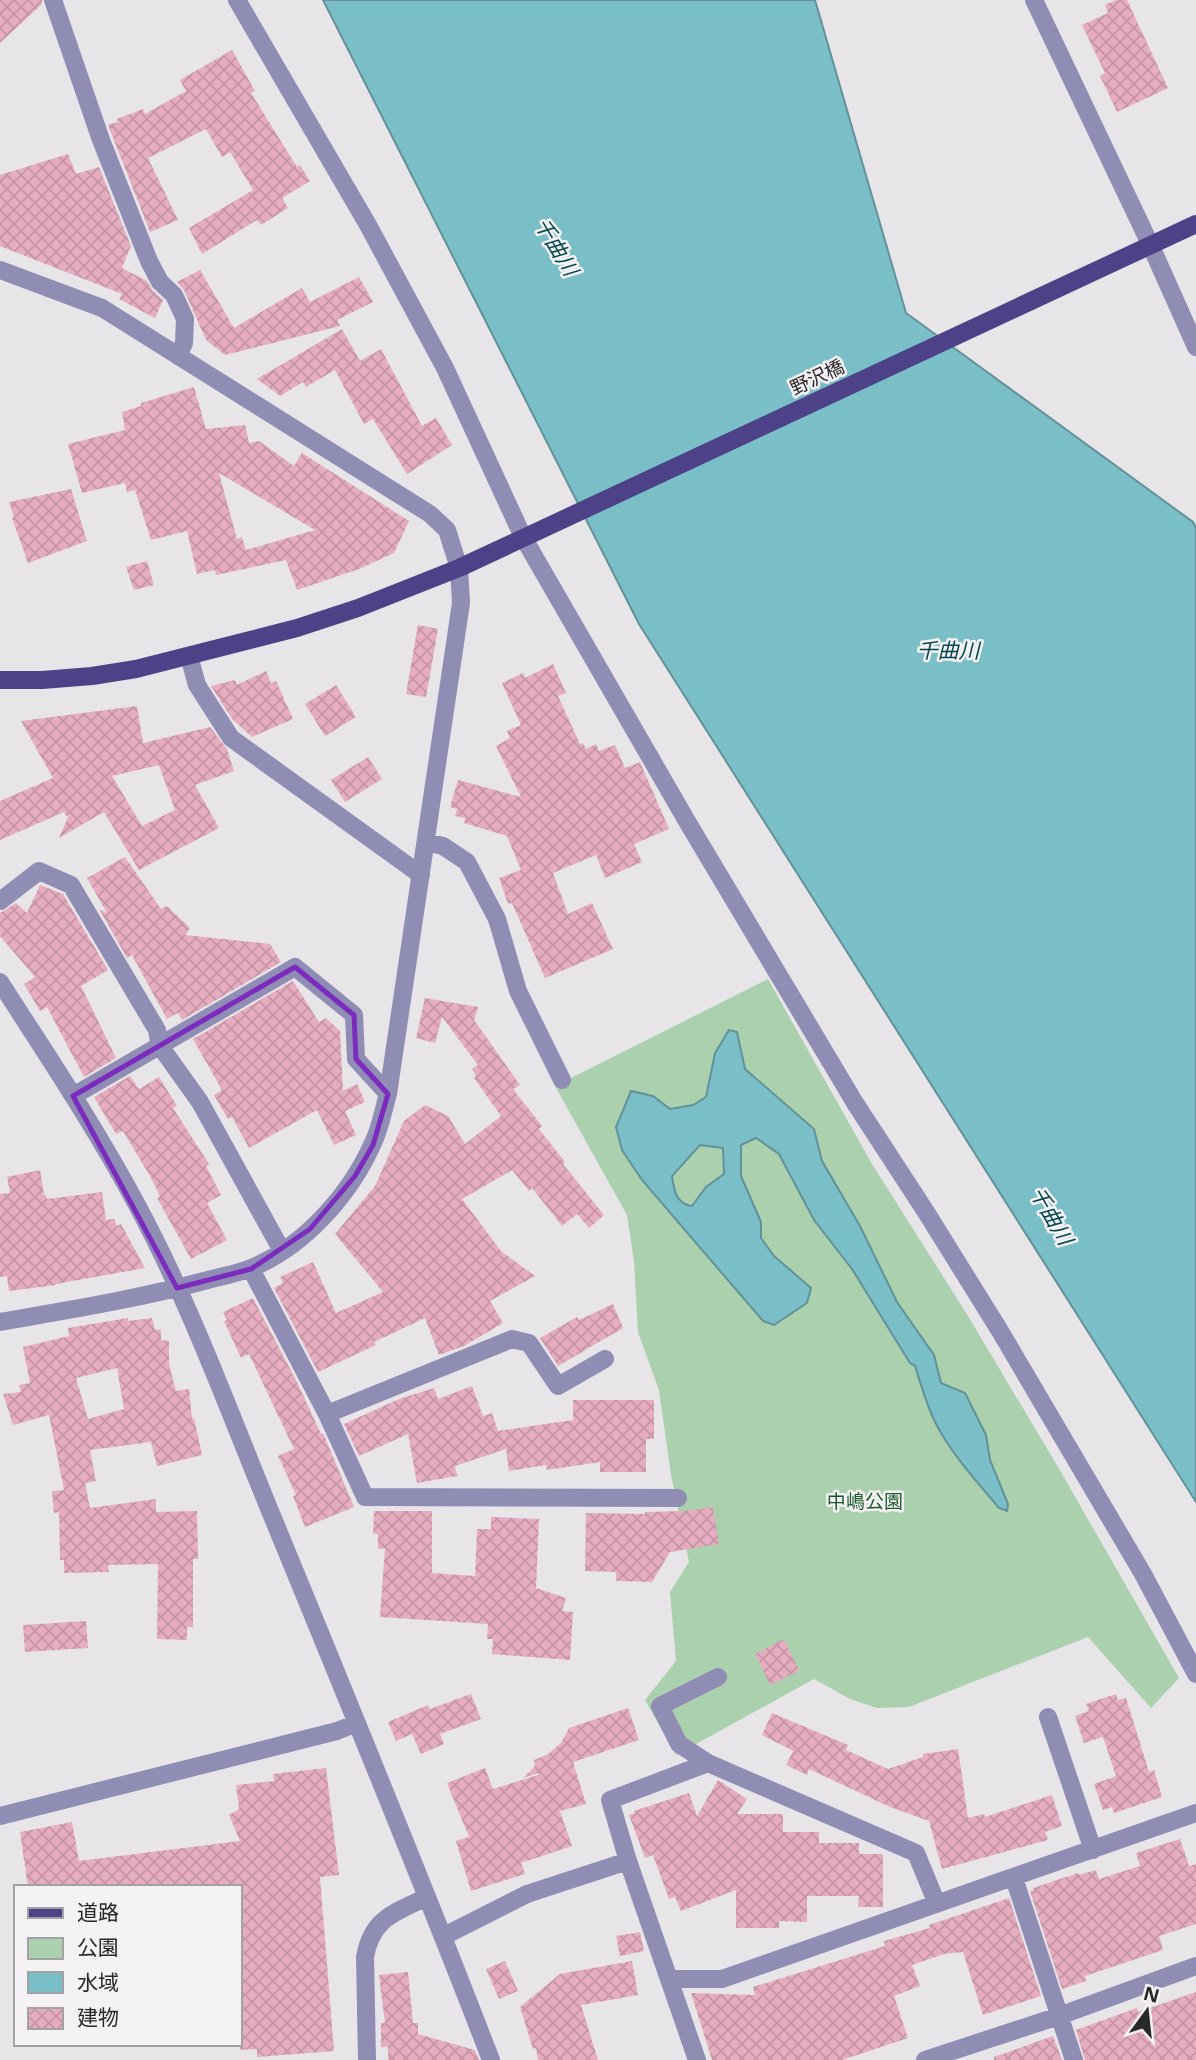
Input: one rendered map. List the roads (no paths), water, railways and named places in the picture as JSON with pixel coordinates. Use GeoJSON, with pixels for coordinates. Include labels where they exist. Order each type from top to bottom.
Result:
{"type":"FeatureCollection","features":[{"type":"Feature","properties":{"kind":"main road","name":"野沢橋"},"geometry":{"type":"LineString","coordinates":[[0,680],[92,676],[189,656],[297,628],[358,608],[459,568],[1196,224]]}},
{"type":"Feature","properties":{"kind":"street"},"geometry":{"type":"LineString","coordinates":[[52,0],[101,140],[149,261],[160,282],[174,295],[185,319],[184,343],[177,356]]}},
{"type":"Feature","properties":{"kind":"street"},"geometry":{"type":"LineString","coordinates":[[237,0],[368,225],[438,356],[523,537],[688,824],[855,1103],[1000,1331],[1143,1574],[1196,1674]]}},
{"type":"Feature","properties":{"kind":"street"},"geometry":{"type":"LineString","coordinates":[[1034,0],[1195,345]]}},
{"type":"Feature","properties":{"kind":"street"},"geometry":{"type":"LineString","coordinates":[[0,270],[102,308],[430,514],[447,530],[459,568],[461,603],[388,1094],[373,1144],[355,1176],[333,1206],[310,1229],[282,1251],[251,1269],[177,1288],[0,1322]]}},
{"type":"Feature","properties":{"kind":"street"},"geometry":{"type":"LineString","coordinates":[[189,656],[197,685],[231,738],[421,875]]}},
{"type":"Feature","properties":{"kind":"street"},"geometry":{"type":"LineString","coordinates":[[426,842],[443,846],[467,862],[497,919],[518,991],[562,1080]]}},
{"type":"Feature","properties":{"kind":"street"},"geometry":{"type":"LineString","coordinates":[[0,901],[39,871],[71,885],[156,1030],[160,1046],[200,1102],[282,1251]]}},
{"type":"Feature","properties":{"kind":"street"},"geometry":{"type":"LineString","coordinates":[[73,1096],[295,967],[354,1015],[356,1059],[388,1094]]}},
{"type":"Feature","properties":{"kind":"street"},"geometry":{"type":"LineString","coordinates":[[0,982],[73,1096],[138,1206],[177,1288],[444,1936],[491,2060]]}},
{"type":"Feature","properties":{"kind":"street"},"geometry":{"type":"LineString","coordinates":[[251,1269],[327,1414],[365,1497],[678,1498]]}},
{"type":"Feature","properties":{"kind":"street"},"geometry":{"type":"LineString","coordinates":[[327,1414],[512,1339],[529,1343],[558,1386],[605,1359]]}},
{"type":"Feature","properties":{"kind":"street"},"geometry":{"type":"LineString","coordinates":[[718,1677],[660,1706],[679,1744],[708,1763],[916,1853],[937,1903]]}},
{"type":"Feature","properties":{"kind":"street"},"geometry":{"type":"LineString","coordinates":[[1048,1717],[1093,1850]]}},
{"type":"Feature","properties":{"kind":"street"},"geometry":{"type":"LineString","coordinates":[[0,1816],[337,1731],[357,1723]]}},
{"type":"Feature","properties":{"kind":"street"},"geometry":{"type":"LineString","coordinates":[[697,2060],[628,1861],[610,1800],[708,1763]]}},
{"type":"Feature","properties":{"kind":"street"},"geometry":{"type":"LineString","coordinates":[[670,1979],[723,1979],[1196,1813]]}},
{"type":"Feature","properties":{"kind":"street"},"geometry":{"type":"LineString","coordinates":[[444,1936],[527,1894],[628,1861]]}},
{"type":"Feature","properties":{"kind":"street"},"geometry":{"type":"LineString","coordinates":[[1014,1878],[1074,2060]]}},
{"type":"Feature","properties":{"kind":"street"},"geometry":{"type":"LineString","coordinates":[[367,2060],[365,1957],[368,1941],[376,1926],[391,1914],[427,1897]]}},
{"type":"Feature","properties":{"kind":"street"},"geometry":{"type":"LineString","coordinates":[[925,2060],[1059,2017],[1196,1966]]}},
{"type":"Feature","properties":{"kind":"water","name":"千曲川"},"geometry":{"type":"Polygon","coordinates":[[[323,0],[815,0],[906,313],[1193,522],[1196,528],[1196,1502],[639,624],[323,0]]]}},
{"type":"Feature","properties":{"kind":"water"},"geometry":{"type":"Polygon","coordinates":[[[729,1030],[737,1032],[745,1069],[814,1129],[822,1161],[860,1226],[897,1302],[934,1355],[941,1383],[965,1393],[986,1435],[990,1460],[1008,1504],[1007,1511],[999,1508],[947,1443],[929,1409],[915,1366],[910,1363],[852,1269],[814,1220],[779,1154],[756,1138],[741,1145],[741,1176],[761,1222],[761,1238],[774,1256],[811,1288],[807,1303],[774,1325],[763,1321],[642,1180],[622,1150],[616,1127],[631,1091],[653,1096],[670,1109],[693,1105],[706,1097],[715,1053],[729,1030]],[[700,1145],[672,1176],[675,1191],[682,1202],[692,1206],[706,1187],[724,1174],[723,1148],[700,1145]]]}},
{"type":"Feature","properties":{"kind":"park label","name":"中嶋公園"},"geometry":{"type":"Point","coordinates":[865,1501]}}]}
